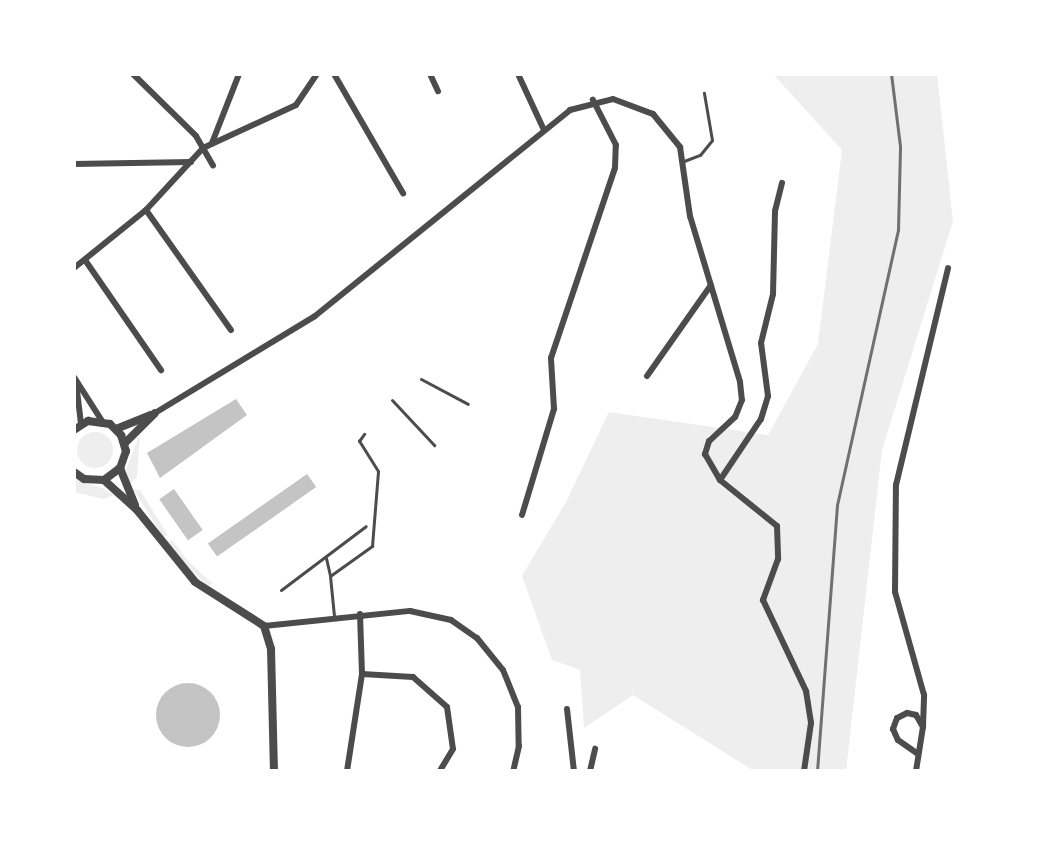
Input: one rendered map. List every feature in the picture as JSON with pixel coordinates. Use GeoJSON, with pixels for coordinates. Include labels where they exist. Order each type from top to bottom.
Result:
{"type":"FeatureCollection","features":[{"type":"Feature","properties":{"kind":"street"},"geometry":{"type":"LineString","coordinates":[[133,74],[203,148],[213,165]]}},
{"type":"Feature","properties":{"kind":"street"},"geometry":{"type":"LineString","coordinates":[[212,143],[239,74]]}},
{"type":"Feature","properties":{"kind":"street"},"geometry":{"type":"LineString","coordinates":[[74,268],[146,210],[203,148],[296,105],[317,74]]}},
{"type":"Feature","properties":{"kind":"street"},"geometry":{"type":"LineString","coordinates":[[334,74],[403,193]]}},
{"type":"Feature","properties":{"kind":"street"},"geometry":{"type":"LineString","coordinates":[[430,74],[438,91]]}},
{"type":"Feature","properties":{"kind":"street"},"geometry":{"type":"LineString","coordinates":[[518,74],[544,130]]}},
{"type":"Feature","properties":{"kind":"street"},"geometry":{"type":"LineString","coordinates":[[116,429],[155,413],[315,316],[544,130],[593,100],[613,99],[653,114],[673,134],[684,161],[690,216],[742,400],[735,417],[709,441],[705,454],[720,480],[777,526],[778,559],[763,600],[806,691],[811,723],[804,771]]}},
{"type":"Feature","properties":{"kind":"street"},"geometry":{"type":"LineString","coordinates":[[522,515],[554,409],[551,358],[615,168],[616,145],[593,100]]}},
{"type":"Feature","properties":{"kind":"street"},"geometry":{"type":"LineString","coordinates":[[74,164],[191,162]]}},
{"type":"Feature","properties":{"kind":"street"},"geometry":{"type":"LineString","coordinates":[[720,480],[761,419],[768,396],[761,343],[773,294],[775,211],[782,183]]}},
{"type":"Feature","properties":{"kind":"street"},"geometry":{"type":"LineString","coordinates":[[146,210],[231,330]]}},
{"type":"Feature","properties":{"kind":"street"},"geometry":{"type":"LineString","coordinates":[[85,260],[161,370]]}},
{"type":"Feature","properties":{"kind":"street"},"geometry":{"type":"LineString","coordinates":[[916,771],[924,695],[895,592],[896,485],[948,268]]}},
{"type":"Feature","properties":{"kind":"street"},"geometry":{"type":"LineString","coordinates":[[647,376],[711,285]]}},
{"type":"Feature","properties":{"kind":"street"},"geometry":{"type":"LineString","coordinates":[[75,378],[102,421],[116,429],[125,443]]}},
{"type":"Feature","properties":{"kind":"street"},"geometry":{"type":"LineString","coordinates":[[75,378],[78,427],[102,421]]}},
{"type":"Feature","properties":{"kind":"street"},"geometry":{"type":"LineString","coordinates":[[137,510],[120,468],[125,443],[155,413]]}},
{"type":"Feature","properties":{"kind":"street"},"geometry":{"type":"LineString","coordinates":[[104,480],[120,468]]}},
{"type":"Feature","properties":{"kind":"street"},"geometry":{"type":"LineString","coordinates":[[74,473],[104,480],[137,510],[195,582],[264,626],[271,649],[274,771]]}},
{"type":"Feature","properties":{"kind":"street"},"geometry":{"type":"LineString","coordinates":[[264,626],[360,614],[433,614],[477,638],[503,670],[518,707],[519,746],[513,771]]}},
{"type":"Feature","properties":{"kind":"street"},"geometry":{"type":"LineString","coordinates":[[347,771],[362,674],[360,614]]}},
{"type":"Feature","properties":{"kind":"street"},"geometry":{"type":"LineString","coordinates":[[362,674],[413,677],[433,689],[454,728],[453,749],[440,771]]}},
{"type":"Feature","properties":{"kind":"street"},"geometry":{"type":"LineString","coordinates":[[567,709],[574,771]]}},
{"type":"Feature","properties":{"kind":"street"},"geometry":{"type":"LineString","coordinates":[[918,754],[898,740],[893,729],[897,718],[907,713],[916,715],[923,727]]}},
{"type":"Feature","properties":{"kind":"street"},"geometry":{"type":"LineString","coordinates":[[590,771],[595,749]]}},
{"type":"Feature","properties":{"kind":"lane"},"geometry":{"type":"LineString","coordinates":[[684,161],[700,155],[712,140],[704,93]]}},
{"type":"Feature","properties":{"kind":"lane"},"geometry":{"type":"LineString","coordinates":[[421,379],[468,404]]}},
{"type":"Feature","properties":{"kind":"lane"},"geometry":{"type":"LineString","coordinates":[[392,400],[434,445]]}},
{"type":"Feature","properties":{"kind":"lane"},"geometry":{"type":"LineString","coordinates":[[330,576],[372,546],[378,471],[359,441],[364,434]]}},
{"type":"Feature","properties":{"kind":"lane"},"geometry":{"type":"LineString","coordinates":[[281,590],[366,526]]}},
{"type":"Feature","properties":{"kind":"lane"},"geometry":{"type":"LineString","coordinates":[[326,558],[334,616]]}},
{"type":"Feature","properties":{"kind":"shaded area"},"geometry":{"type":"Polygon","coordinates":[[[773,74],[937,74],[953,221],[882,450],[846,771],[754,771],[633,695],[584,728],[580,670],[552,660],[522,576],[566,502],[609,412],[768,435],[818,344],[842,150],[773,74]]]}},
{"type":"Feature","properties":{"kind":"shaded area"},"geometry":{"type":"Polygon","coordinates":[[[95,432],[108,437],[113,450],[108,463],[95,468],[82,463],[77,450],[82,437],[95,432]]]}},
{"type":"Feature","properties":{"kind":"shaded area"},"geometry":{"type":"Polygon","coordinates":[[[140,434],[137,477],[130,484],[126,469],[140,434]]]}},
{"type":"Feature","properties":{"kind":"shaded area"},"geometry":{"type":"Polygon","coordinates":[[[74,479],[114,495],[104,499],[74,492],[74,479]]]}},
{"type":"Feature","properties":{"kind":"shaded area"},"geometry":{"type":"Polygon","coordinates":[[[133,489],[140,490],[167,534],[164,538],[133,489]]]}},
{"type":"Feature","properties":{"kind":"shaded area"},"geometry":{"type":"Polygon","coordinates":[[[172,540],[190,563],[213,584],[208,586],[178,557],[167,542],[172,540]]]}},
{"type":"Feature","properties":{"kind":"building"},"geometry":{"type":"Polygon","coordinates":[[[236,399],[247,415],[160,478],[147,453],[236,399]]]}},
{"type":"Feature","properties":{"kind":"building"},"geometry":{"type":"Polygon","coordinates":[[[307,474],[316,487],[217,557],[208,543],[307,474]]]}},
{"type":"Feature","properties":{"kind":"building"},"geometry":{"type":"Polygon","coordinates":[[[174,489],[203,530],[188,540],[159,499],[174,489]]]}},
{"type":"Feature","properties":{"kind":"building"},"geometry":{"type":"Polygon","coordinates":[[[182,683],[194,683],[211,692],[218,703],[218,727],[211,738],[194,747],[182,747],[170,742],[161,733],[156,721],[156,709],[161,697],[170,688],[182,683]]]}},
{"type":"Feature","properties":{"kind":"railway"},"geometry":{"type":"LineString","coordinates":[[817,771],[837,505],[898,230],[900,146],[891,74]]}}]}
